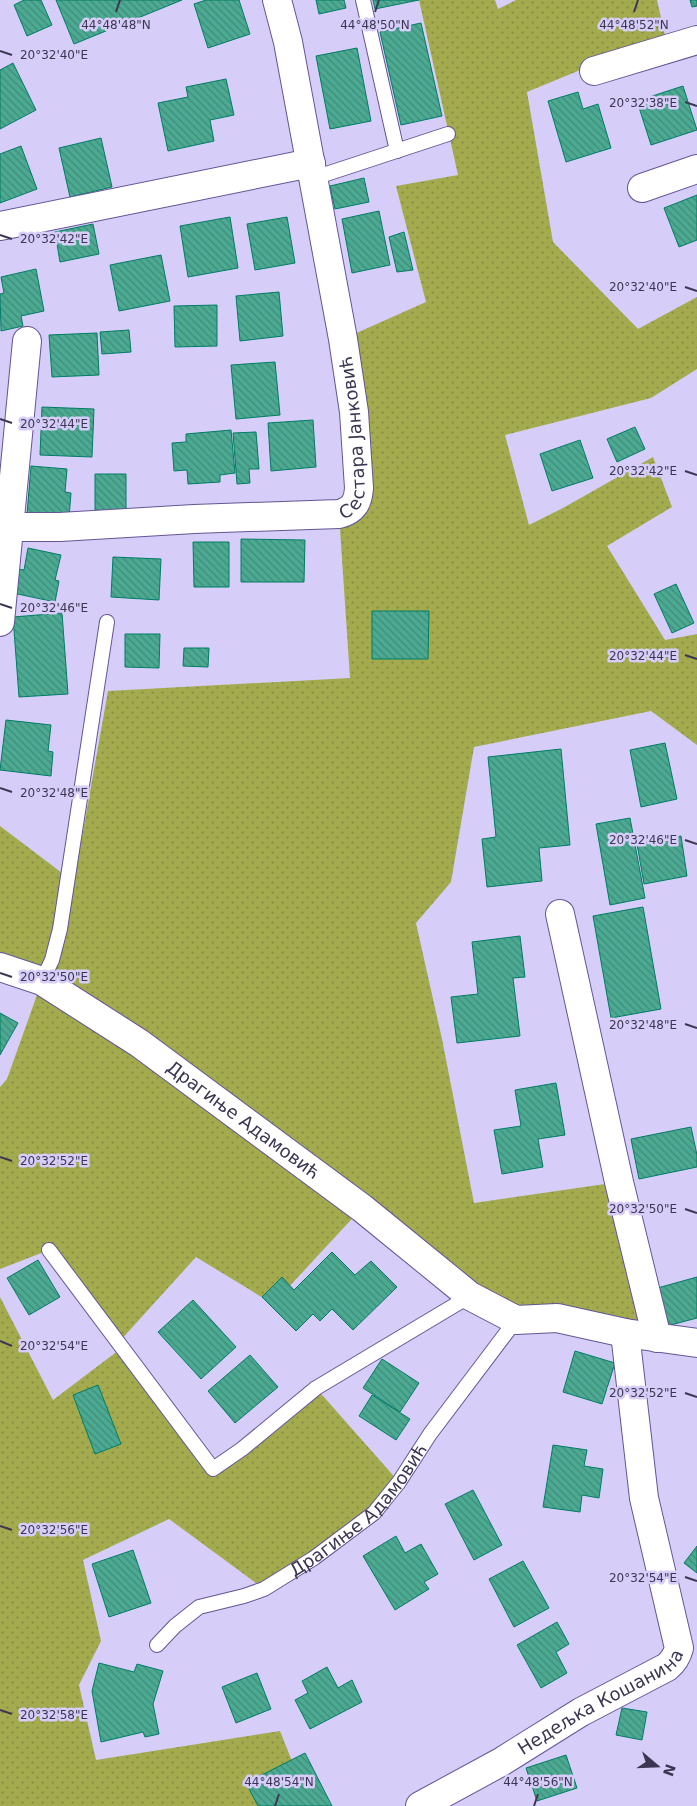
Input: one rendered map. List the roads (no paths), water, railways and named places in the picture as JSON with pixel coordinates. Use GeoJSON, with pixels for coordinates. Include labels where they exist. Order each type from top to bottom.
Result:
{"type":"FeatureCollection","features":[{"type":"Feature","properties":{"kind":"street","name":"Сестара Јанковић"},"geometry":{"type":"LineString","coordinates":[[9,527],[60,527],[194,519],[339,514],[347,512],[354,507],[359,498],[354,412],[343,339],[288,42],[277,0]]}},
{"type":"Feature","properties":{"kind":"street"},"geometry":{"type":"LineString","coordinates":[[594,71],[697,40]]}},
{"type":"Feature","properties":{"kind":"street"},"geometry":{"type":"LineString","coordinates":[[642,188],[697,169]]}},
{"type":"Feature","properties":{"kind":"street"},"geometry":{"type":"LineString","coordinates":[[0,226],[312,171]]}},
{"type":"Feature","properties":{"kind":"street"},"geometry":{"type":"LineString","coordinates":[[0,622],[27,341]]}},
{"type":"Feature","properties":{"kind":"street"},"geometry":{"type":"LineString","coordinates":[[560,914],[619,1182],[657,1338]]}},
{"type":"Feature","properties":{"kind":"street","name":"Драгиње Адамовић"},"geometry":{"type":"LineString","coordinates":[[0,967],[42,981],[139,1043],[362,1208],[470,1296],[516,1320]]}},
{"type":"Feature","properties":{"kind":"street"},"geometry":{"type":"LineString","coordinates":[[516,1320],[557,1318],[625,1333],[697,1343]]}},
{"type":"Feature","properties":{"kind":"street","name":"Недељка Кошанина"},"geometry":{"type":"LineString","coordinates":[[420,1806],[501,1762],[581,1712],[667,1668],[677,1655],[679,1648],[644,1498],[625,1333]]}},
{"type":"Feature","properties":{"kind":"lane"},"geometry":{"type":"LineString","coordinates":[[363,0],[397,151]]}},
{"type":"Feature","properties":{"kind":"lane"},"geometry":{"type":"LineString","coordinates":[[312,171],[397,151],[448,134]]}},
{"type":"Feature","properties":{"kind":"lane"},"geometry":{"type":"LineString","coordinates":[[42,981],[52,960],[60,929],[107,622]]}},
{"type":"Feature","properties":{"kind":"lane"},"geometry":{"type":"LineString","coordinates":[[49,1250],[213,1469],[242,1449],[316,1388],[470,1296]]}},
{"type":"Feature","properties":{"kind":"lane","name":"Драгиње Адамовић"},"geometry":{"type":"LineString","coordinates":[[157,1645],[174,1626],[199,1607],[264,1589],[314,1558],[374,1513],[399,1482],[430,1434],[516,1320]]}}]}
